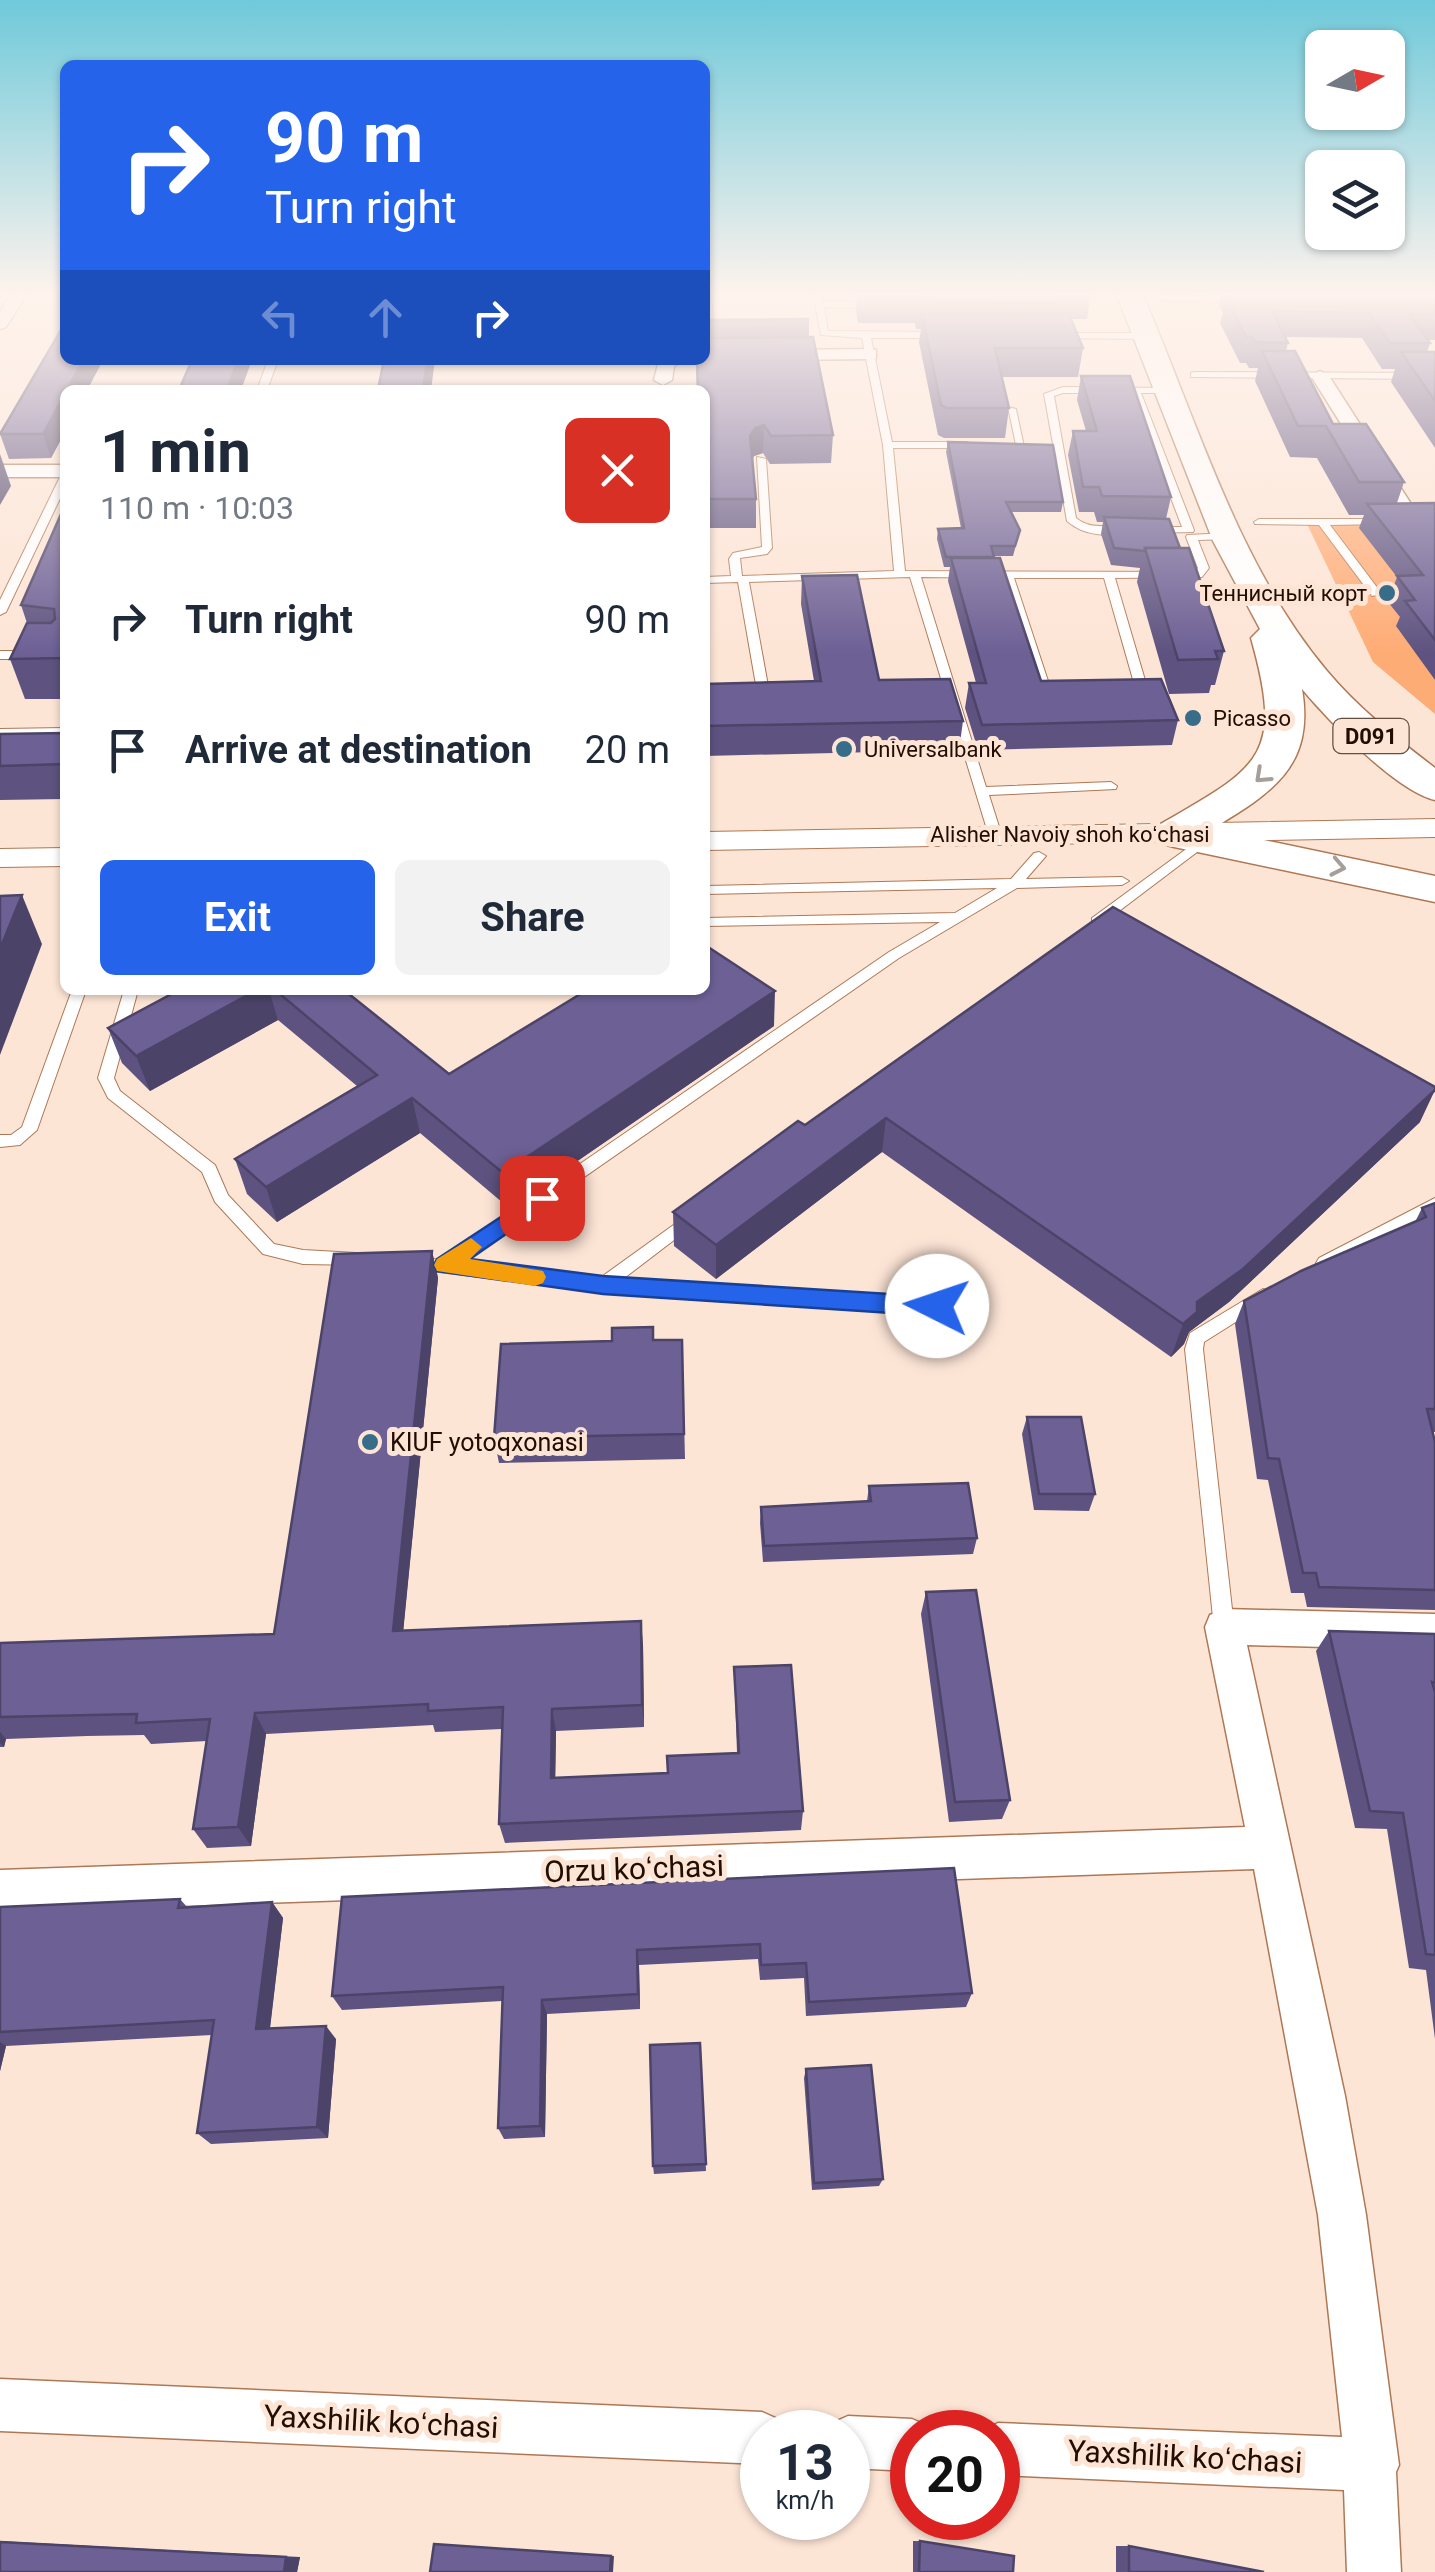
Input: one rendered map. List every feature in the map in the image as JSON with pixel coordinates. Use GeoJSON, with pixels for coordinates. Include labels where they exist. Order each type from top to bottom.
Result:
{"type":"FeatureCollection","features":[{"type":"Feature","properties":{"kind":"highway","name":"D091"},"geometry":{"type":"LineString","coordinates":[[1196,413],[1312,677],[1380,746],[1435,788]]}},
{"type":"Feature","properties":{"kind":"highway","name":"D091"},"geometry":{"type":"LineString","coordinates":[[1268,571],[1297,600]]}},
{"type":"Feature","properties":{"kind":"highway"},"geometry":{"type":"LineString","coordinates":[[1189,837],[1270,772],[1285,747],[1289,716],[1268,571]]}},
{"type":"Feature","properties":{"kind":"highway","name":"D091"},"geometry":{"type":"LineString","coordinates":[[1350,670],[1435,746]]}},
{"type":"Feature","properties":{"kind":"highway"},"geometry":{"type":"LineString","coordinates":[[1189,837],[1435,889]]}},
{"type":"Feature","properties":{"kind":"street"},"geometry":{"type":"LineString","coordinates":[[1345,413],[1418,521]]}},
{"type":"Feature","properties":{"kind":"street"},"geometry":{"type":"LineString","coordinates":[[0,471],[60,474]]}},
{"type":"Feature","properties":{"kind":"street","name":"Alisher Navoiy shoh koʻchasi"},"geometry":{"type":"LineString","coordinates":[[710,841],[994,833],[1189,837],[1435,828]]}},
{"type":"Feature","properties":{"kind":"street"},"geometry":{"type":"LineString","coordinates":[[0,858],[60,857]]}},
{"type":"Feature","properties":{"kind":"street"},"geometry":{"type":"LineString","coordinates":[[1374,2572],[1373,2465],[1326,2105],[1224,1627],[1435,1632]]}},
{"type":"Feature","properties":{"kind":"street","name":"Orzu koʻchasi"},"geometry":{"type":"LineString","coordinates":[[0,1891],[1269,1847]]}},
{"type":"Feature","properties":{"kind":"street","name":"Yaxshilik koʻchasi"},"geometry":{"type":"LineString","coordinates":[[0,2405],[740,2437]]}},
{"type":"Feature","properties":{"kind":"street","name":"Yaxshilik koʻchasi"},"geometry":{"type":"LineString","coordinates":[[1020,2450],[1373,2465]]}},
{"type":"Feature","properties":{"kind":"lane"},"geometry":{"type":"LineString","coordinates":[[882,413],[907,574],[994,833]]}},
{"type":"Feature","properties":{"kind":"lane"},"geometry":{"type":"LineString","coordinates":[[1011,413],[1021,445]]}},
{"type":"Feature","properties":{"kind":"lane"},"geometry":{"type":"LineString","coordinates":[[1052,413],[1071,519],[1078,528],[1190,534],[1245,517],[1322,522],[1418,521]]}},
{"type":"Feature","properties":{"kind":"lane"},"geometry":{"type":"LineString","coordinates":[[710,580],[907,574],[1198,576],[1204,568],[1144,413]]}},
{"type":"Feature","properties":{"kind":"lane"},"geometry":{"type":"LineString","coordinates":[[888,445],[983,445]]}},
{"type":"Feature","properties":{"kind":"lane"},"geometry":{"type":"LineString","coordinates":[[1002,445],[1058,445]]}},
{"type":"Feature","properties":{"kind":"lane"},"geometry":{"type":"LineString","coordinates":[[761,459],[767,548],[737,555],[734,560],[766,703]]}},
{"type":"Feature","properties":{"kind":"lane"},"geometry":{"type":"LineString","coordinates":[[0,612],[60,485]]}},
{"type":"Feature","properties":{"kind":"lane"},"geometry":{"type":"LineString","coordinates":[[1322,522],[1376,594]]}},
{"type":"Feature","properties":{"kind":"lane"},"geometry":{"type":"LineString","coordinates":[[1006,574],[1044,688],[1063,688]]}},
{"type":"Feature","properties":{"kind":"lane"},"geometry":{"type":"LineString","coordinates":[[1108,575],[1141,687],[1122,687]]}},
{"type":"Feature","properties":{"kind":"lane"},"geometry":{"type":"LineString","coordinates":[[0,655],[60,655]]}},
{"type":"Feature","properties":{"kind":"lane"},"geometry":{"type":"LineString","coordinates":[[0,732],[60,732]]}},
{"type":"Feature","properties":{"kind":"lane"},"geometry":{"type":"LineString","coordinates":[[982,790],[1111,786]]}},
{"type":"Feature","properties":{"kind":"lane"},"geometry":{"type":"LineString","coordinates":[[1076,936],[1189,837]]}},
{"type":"Feature","properties":{"kind":"lane"},"geometry":{"type":"LineString","coordinates":[[445,1265],[894,955],[1015,883],[1039,856]]}},
{"type":"Feature","properties":{"kind":"lane"},"geometry":{"type":"LineString","coordinates":[[710,890],[1122,880]]}},
{"type":"Feature","properties":{"kind":"lane"},"geometry":{"type":"LineString","coordinates":[[710,922],[959,916]]}},
{"type":"Feature","properties":{"kind":"lane"},"geometry":{"type":"LineString","coordinates":[[0,1141],[14,1141],[29,1130],[77,995]]}},
{"type":"Feature","properties":{"kind":"lane"},"geometry":{"type":"LineString","coordinates":[[130,995],[106,1078],[114,1094],[209,1168],[221,1198],[269,1249],[303,1257],[445,1265],[603,1285],[937,1306]]}},
{"type":"Feature","properties":{"kind":"lane"},"geometry":{"type":"LineString","coordinates":[[603,1285],[710,1204]]}},
{"type":"Feature","properties":{"kind":"lane"},"geometry":{"type":"LineString","coordinates":[[1312,1270],[1435,1204]]}},
{"type":"Feature","properties":{"kind":"lane"},"geometry":{"type":"LineString","coordinates":[[1224,1627],[1196,1338],[1224,1317],[1276,1289]]}},
{"type":"Feature","properties":{"kind":"shaded area","name":"Теннисный корт"},"geometry":{"type":"Polygon","coordinates":[[[1435,523],[1435,714],[1373,662],[1307,524],[1435,523]]]}},
{"type":"Feature","properties":{"kind":"building"},"geometry":{"type":"Polygon","coordinates":[[[12,413],[55,413],[43,434],[0,434],[12,413]]]}},
{"type":"Feature","properties":{"kind":"building"},"geometry":{"type":"Polygon","coordinates":[[[710,413],[829,413],[833,435],[771,436],[764,425],[755,428],[750,436],[756,499],[710,499],[710,413]]]}},
{"type":"Feature","properties":{"kind":"building"},"geometry":{"type":"Polygon","coordinates":[[[1092,413],[1143,413],[1171,497],[1102,496],[1099,487],[1083,487],[1073,431],[1097,431],[1092,413]]]}},
{"type":"Feature","properties":{"kind":"building"},"geometry":{"type":"Polygon","coordinates":[[[1292,413],[1327,413],[1333,424],[1366,424],[1404,482],[1359,482],[1326,426],[1298,426],[1292,413]]]}},
{"type":"Feature","properties":{"kind":"building"},"geometry":{"type":"Polygon","coordinates":[[[948,442],[1053,445],[1063,502],[1006,502],[1020,530],[1015,546],[991,546],[994,557],[946,557],[938,529],[964,528],[948,442]]]}},
{"type":"Feature","properties":{"kind":"building"},"geometry":{"type":"Polygon","coordinates":[[[1435,503],[1435,640],[1405,601],[1415,600],[1397,576],[1423,575],[1367,504],[1435,503]]]}},
{"type":"Feature","properties":{"kind":"building"},"geometry":{"type":"Polygon","coordinates":[[[60,516],[60,658],[10,659],[27,623],[51,623],[55,619],[54,609],[21,605],[60,516]]]}},
{"type":"Feature","properties":{"kind":"building"},"geometry":{"type":"Polygon","coordinates":[[[1104,517],[1169,519],[1180,548],[1114,548],[1104,517]]]}},
{"type":"Feature","properties":{"kind":"building"},"geometry":{"type":"Polygon","coordinates":[[[1145,548],[1189,548],[1224,651],[1215,651],[1218,659],[1178,660],[1145,548]]]}},
{"type":"Feature","properties":{"kind":"building"},"geometry":{"type":"Polygon","coordinates":[[[951,558],[1000,558],[1041,681],[1161,679],[1178,720],[982,725],[969,683],[986,683],[951,558]]]}},
{"type":"Feature","properties":{"kind":"building"},"geometry":{"type":"Polygon","coordinates":[[[857,575],[879,680],[950,679],[963,721],[710,726],[710,684],[821,681],[802,576],[857,575]]]}},
{"type":"Feature","properties":{"kind":"building"},"geometry":{"type":"Polygon","coordinates":[[[60,733],[60,764],[0,766],[0,734],[60,733]]]}},
{"type":"Feature","properties":{"kind":"building"},"geometry":{"type":"Polygon","coordinates":[[[22,895],[0,949],[0,896],[22,895]]]}},
{"type":"Feature","properties":{"kind":"building"},"geometry":{"type":"Polygon","coordinates":[[[1113,907],[1435,1087],[1243,1269],[1197,1302],[1197,1312],[1183,1324],[886,1118],[716,1245],[673,1212],[798,1121],[805,1125],[1113,907]]]}},
{"type":"Feature","properties":{"kind":"building"},"geometry":{"type":"Polygon","coordinates":[[[710,948],[775,991],[503,1173],[412,1098],[266,1187],[235,1159],[377,1075],[281,995],[350,995],[449,1074],[579,995],[710,995],[710,948]]]}},
{"type":"Feature","properties":{"kind":"building"},"geometry":{"type":"Polygon","coordinates":[[[170,995],[248,995],[136,1056],[108,1028],[170,995]]]}},
{"type":"Feature","properties":{"kind":"building"},"geometry":{"type":"Polygon","coordinates":[[[1435,1203],[1435,1409],[1427,1409],[1435,1442],[1435,1590],[1319,1587],[1316,1573],[1303,1573],[1279,1459],[1268,1458],[1244,1301],[1301,1271],[1426,1217],[1422,1208],[1435,1203]]]}},
{"type":"Feature","properties":{"kind":"building"},"geometry":{"type":"Polygon","coordinates":[[[432,1251],[393,1631],[641,1621],[642,1705],[552,1709],[551,1778],[668,1773],[667,1756],[739,1753],[734,1667],[791,1665],[803,1811],[499,1824],[503,1707],[428,1711],[428,1704],[255,1713],[238,1827],[193,1829],[210,1719],[136,1723],[137,1714],[0,1717],[0,1643],[274,1634],[334,1254],[432,1251]]]}},
{"type":"Feature","properties":{"kind":"building"},"geometry":{"type":"Polygon","coordinates":[[[653,1327],[653,1340],[682,1340],[684,1434],[494,1438],[501,1344],[612,1341],[612,1328],[653,1327]]]}},
{"type":"Feature","properties":{"kind":"building"},"geometry":{"type":"Polygon","coordinates":[[[1027,1417],[1081,1417],[1095,1494],[1039,1494],[1027,1417]]]}},
{"type":"Feature","properties":{"kind":"building"},"geometry":{"type":"Polygon","coordinates":[[[968,1483],[977,1538],[764,1546],[761,1507],[871,1501],[869,1486],[968,1483]]]}},
{"type":"Feature","properties":{"kind":"building"},"geometry":{"type":"Polygon","coordinates":[[[976,1590],[1010,1800],[955,1802],[926,1592],[976,1590]]]}},
{"type":"Feature","properties":{"kind":"building"},"geometry":{"type":"Polygon","coordinates":[[[1329,1631],[1435,1634],[1435,1955],[1426,1954],[1403,1813],[1370,1811],[1329,1631]]]}},
{"type":"Feature","properties":{"kind":"building"},"geometry":{"type":"Polygon","coordinates":[[[954,1868],[972,1993],[809,2002],[806,1963],[761,1965],[760,1944],[637,1950],[638,1994],[542,2000],[540,2126],[498,2128],[503,1987],[332,1996],[342,1897],[954,1868]]]}},
{"type":"Feature","properties":{"kind":"building"},"geometry":{"type":"Polygon","coordinates":[[[180,1899],[178,1908],[272,1902],[256,2029],[326,2026],[317,2127],[197,2133],[214,2020],[0,2032],[0,1907],[180,1899]]]}},
{"type":"Feature","properties":{"kind":"building"},"geometry":{"type":"Polygon","coordinates":[[[700,2043],[706,2164],[653,2166],[650,2045],[700,2043]]]}},
{"type":"Feature","properties":{"kind":"building"},"geometry":{"type":"Polygon","coordinates":[[[871,2065],[883,2179],[814,2183],[806,2069],[871,2065]]]}},
{"type":"Feature","properties":{"kind":"building"},"geometry":{"type":"Polygon","coordinates":[[[920,2541],[1014,2556],[1013,2572],[919,2572],[920,2541]]]}},
{"type":"Feature","properties":{"kind":"building"},"geometry":{"type":"Polygon","coordinates":[[[0,2542],[286,2557],[284,2572],[0,2572],[0,2542]]]}},
{"type":"Feature","properties":{"kind":"building"},"geometry":{"type":"Polygon","coordinates":[[[434,2544],[611,2556],[610,2572],[430,2572],[434,2544]]]}},
{"type":"Feature","properties":{"kind":"building"},"geometry":{"type":"Polygon","coordinates":[[[1129,2546],[1264,2572],[1129,2572],[1129,2546]]]}},
{"type":"Feature","properties":{"kind":"slow traffic"},"geometry":{"type":"LineString","coordinates":[[471,1247],[445,1265],[535,1277]]}},
{"type":"Feature","properties":{"kind":"place","name":"Теннисный корт"},"geometry":{"type":"Point","coordinates":[1387,593]}},
{"type":"Feature","properties":{"kind":"place","name":"Picasso"},"geometry":{"type":"Point","coordinates":[1193,718]}},
{"type":"Feature","properties":{"kind":"place","name":"Universalbank"},"geometry":{"type":"Point","coordinates":[844,749]}},
{"type":"Feature","properties":{"kind":"place","name":"KIUF yotoqxonasi"},"geometry":{"type":"Point","coordinates":[370,1442]}},
{"type":"Feature","properties":{"kind":"route"},"geometry":{"type":"LineString","coordinates":[[542,1198],[445,1265],[603,1285],[937,1306]]}}]}
